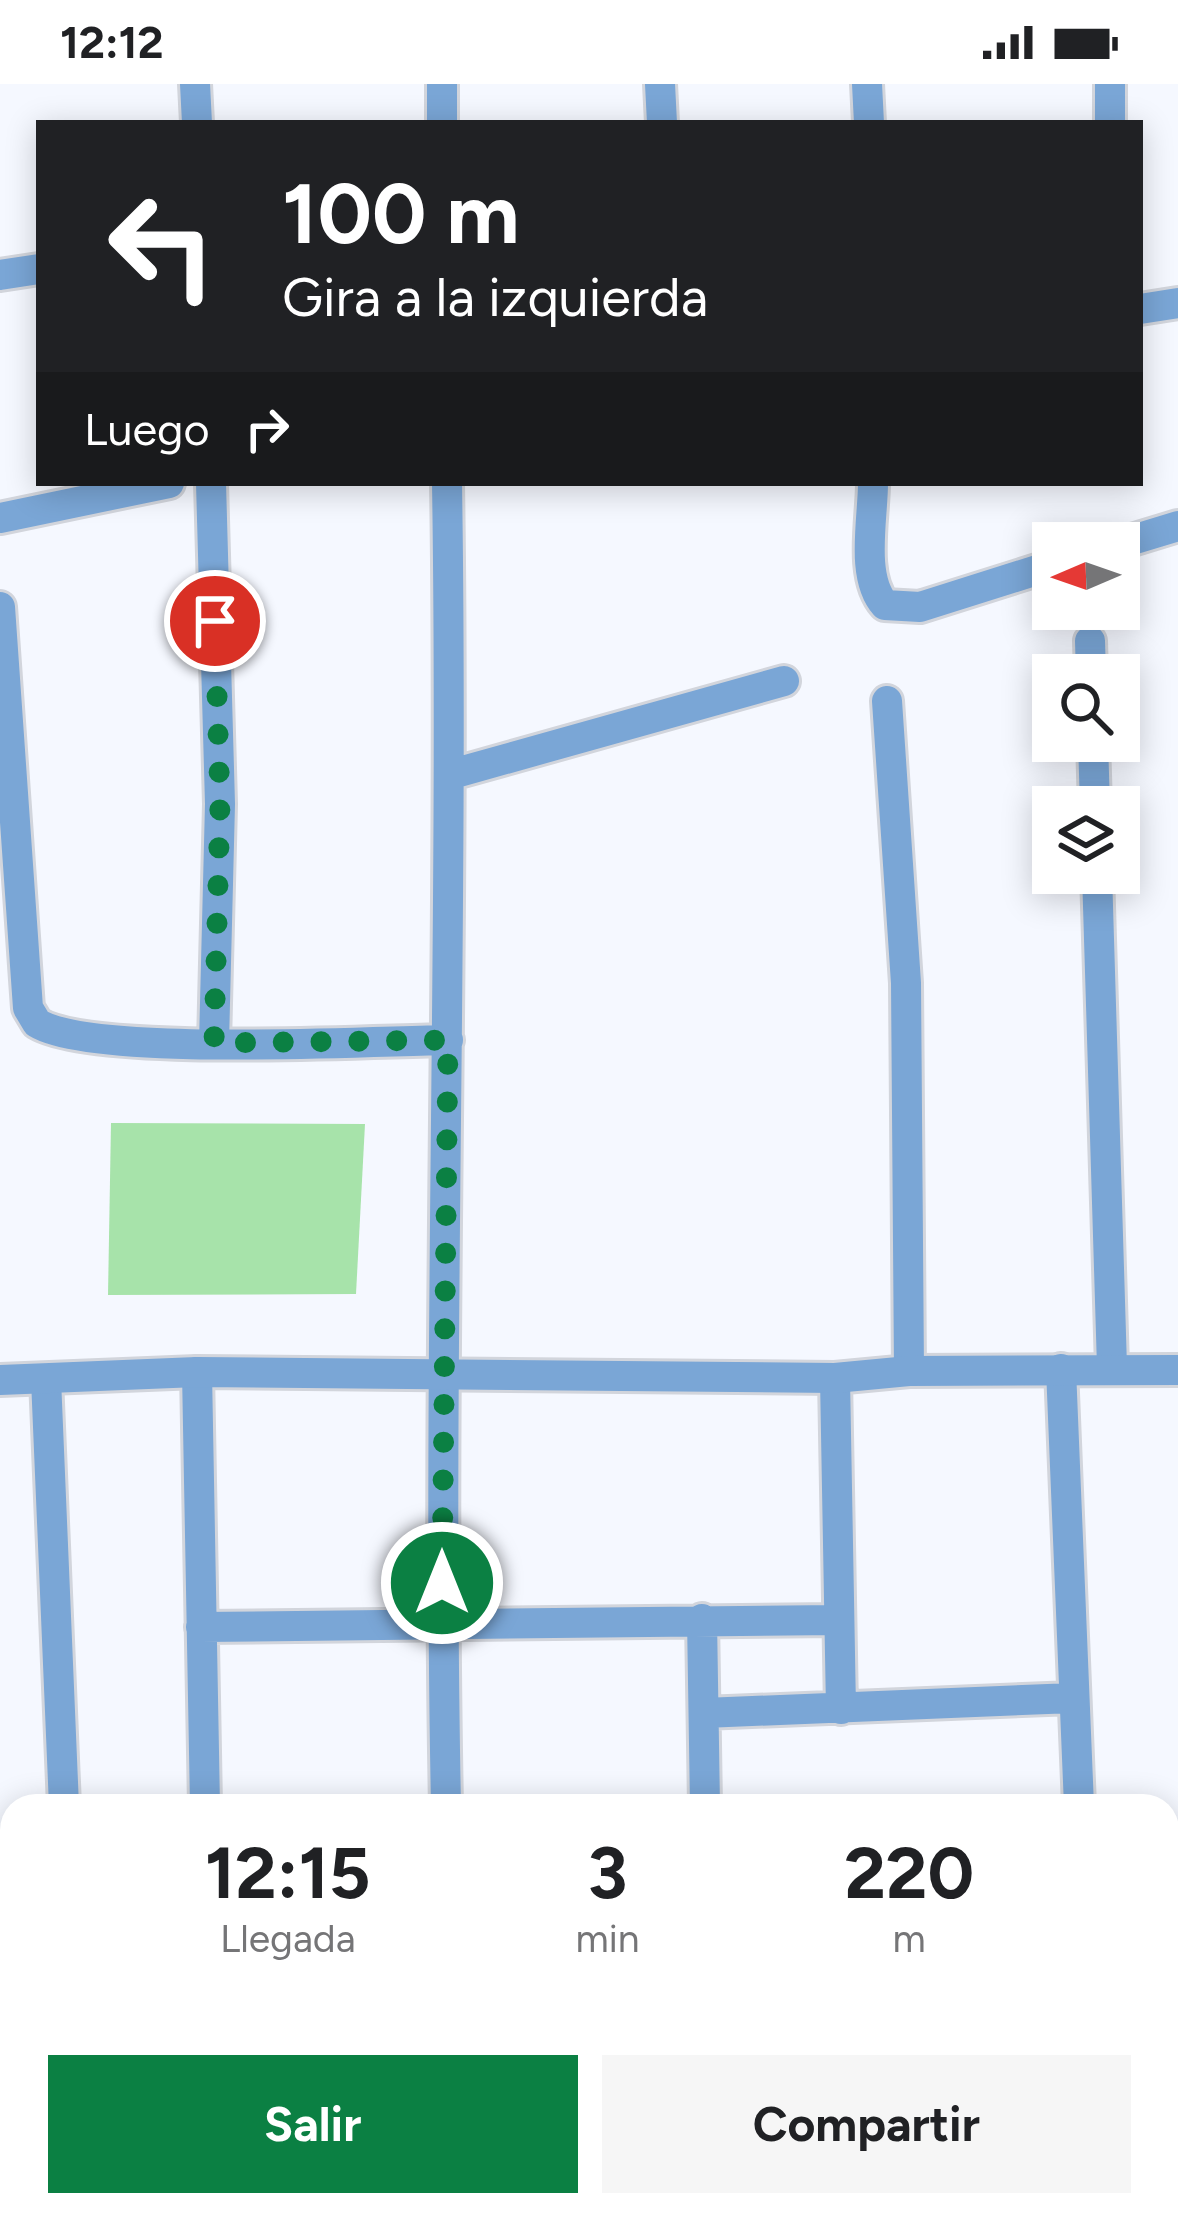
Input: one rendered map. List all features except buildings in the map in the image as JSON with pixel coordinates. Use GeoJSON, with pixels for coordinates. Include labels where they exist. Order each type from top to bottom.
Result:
{"type":"FeatureCollection","features":[{"type":"Feature","properties":{"kind":"street"},"geometry":{"type":"LineString","coordinates":[[195,84],[197,120]]}},
{"type":"Feature","properties":{"kind":"street"},"geometry":{"type":"LineString","coordinates":[[442,84],[442,120]]}},
{"type":"Feature","properties":{"kind":"street"},"geometry":{"type":"LineString","coordinates":[[660,84],[662,120]]}},
{"type":"Feature","properties":{"kind":"street"},"geometry":{"type":"LineString","coordinates":[[867,84],[868,120]]}},
{"type":"Feature","properties":{"kind":"street"},"geometry":{"type":"LineString","coordinates":[[1110,84],[1110,120]]}},
{"type":"Feature","properties":{"kind":"street"},"geometry":{"type":"LineString","coordinates":[[0,275],[36,269]]}},
{"type":"Feature","properties":{"kind":"street"},"geometry":{"type":"LineString","coordinates":[[1143,309],[1178,303]]}},
{"type":"Feature","properties":{"kind":"street"},"geometry":{"type":"LineString","coordinates":[[0,518],[155,486]]}},
{"type":"Feature","properties":{"kind":"street"},"geometry":{"type":"LineString","coordinates":[[211,486],[220,804],[214,1043]]}},
{"type":"Feature","properties":{"kind":"street"},"geometry":{"type":"LineString","coordinates":[[446,1794],[442,1625],[452,774],[447,486]]}},
{"type":"Feature","properties":{"kind":"street"},"geometry":{"type":"LineString","coordinates":[[874,486],[872,575],[875,593],[885,605],[920,607],[1032,572]]}},
{"type":"Feature","properties":{"kind":"street"},"geometry":{"type":"LineString","coordinates":[[1140,538],[1178,526]]}},
{"type":"Feature","properties":{"kind":"street"},"geometry":{"type":"LineString","coordinates":[[0,607],[28,1008],[49,1030],[214,1043],[448,1040]]}},
{"type":"Feature","properties":{"kind":"street"},"geometry":{"type":"LineString","coordinates":[[1090,641],[1090,654]]}},
{"type":"Feature","properties":{"kind":"street"},"geometry":{"type":"LineString","coordinates":[[452,774],[784,681]]}},
{"type":"Feature","properties":{"kind":"street"},"geometry":{"type":"LineString","coordinates":[[887,700],[906,983],[909,1371]]}},
{"type":"Feature","properties":{"kind":"street"},"geometry":{"type":"LineString","coordinates":[[1098,894],[1112,1367]]}},
{"type":"Feature","properties":{"kind":"street"},"geometry":{"type":"LineString","coordinates":[[1061,1369],[1077,1794]]}},
{"type":"Feature","properties":{"kind":"street"},"geometry":{"type":"LineString","coordinates":[[0,1380],[197,1372],[836,1378],[909,1371],[1178,1370]]}},
{"type":"Feature","properties":{"kind":"street"},"geometry":{"type":"LineString","coordinates":[[197,1372],[205,1794]]}},
{"type":"Feature","properties":{"kind":"street"},"geometry":{"type":"LineString","coordinates":[[836,1378],[836,1620],[841,1709]]}},
{"type":"Feature","properties":{"kind":"street"},"geometry":{"type":"LineString","coordinates":[[46,1379],[63,1794]]}},
{"type":"Feature","properties":{"kind":"street"},"geometry":{"type":"LineString","coordinates":[[702,1619],[705,1794]]}},
{"type":"Feature","properties":{"kind":"street"},"geometry":{"type":"LineString","coordinates":[[201,1627],[836,1620]]}},
{"type":"Feature","properties":{"kind":"street"},"geometry":{"type":"LineString","coordinates":[[704,1713],[1073,1698]]}},
{"type":"Feature","properties":{"kind":"green space"},"geometry":{"type":"Polygon","coordinates":[[[111,1123],[365,1124],[356,1294],[108,1295],[111,1123]]]}},
{"type":"Feature","properties":{"kind":"route"},"geometry":{"type":"LineString","coordinates":[[215,621],[220,804],[214,1043],[448,1040],[442,1583]]}}]}
